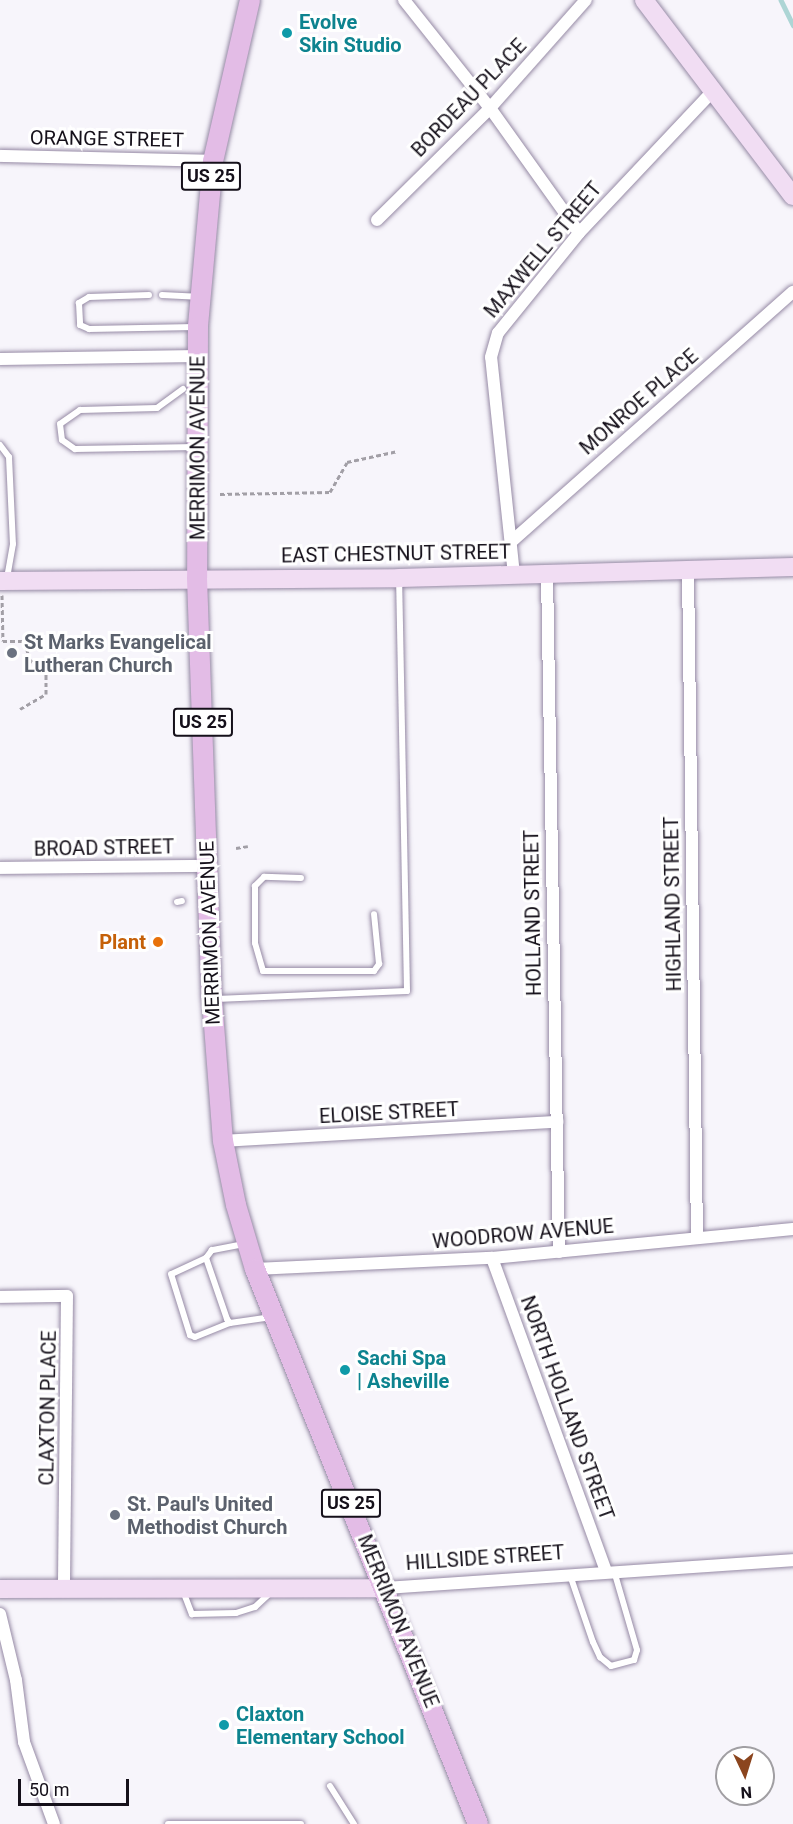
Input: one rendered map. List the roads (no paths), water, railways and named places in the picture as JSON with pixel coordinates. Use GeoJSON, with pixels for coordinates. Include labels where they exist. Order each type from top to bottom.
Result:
{"type":"FeatureCollection","features":[{"type":"Feature","properties":{"kind":"main road","name":"MERRIMON AVENUE"},"geometry":{"type":"LineString","coordinates":[[250,0],[213,161],[198,327],[198,578],[212,999],[223,1141],[255,1269],[476,1823]]}},
{"type":"Feature","properties":{"kind":"street"},"geometry":{"type":"LineString","coordinates":[[404,0],[490,108],[579,233]]}},
{"type":"Feature","properties":{"kind":"street","name":"BORDEAU PLACE"},"geometry":{"type":"LineString","coordinates":[[376,220],[490,108],[586,0]]}},
{"type":"Feature","properties":{"kind":"street"},"geometry":{"type":"LineString","coordinates":[[644,0],[711,93],[793,196]]}},
{"type":"Feature","properties":{"kind":"street","name":"MAXWELL STREET"},"geometry":{"type":"LineString","coordinates":[[514,575],[491,357],[505,321],[579,233],[711,93]]}},
{"type":"Feature","properties":{"kind":"street","name":"ORANGE STREET"},"geometry":{"type":"LineString","coordinates":[[0,156],[213,161]]}},
{"type":"Feature","properties":{"kind":"street","name":"MONROE PLACE"},"geometry":{"type":"LineString","coordinates":[[510,542],[793,292]]}},
{"type":"Feature","properties":{"kind":"street"},"geometry":{"type":"LineString","coordinates":[[0,359],[198,356]]}},
{"type":"Feature","properties":{"kind":"street","name":"EAST CHESTNUT STREET"},"geometry":{"type":"LineString","coordinates":[[3,581],[399,578],[793,567]]}},
{"type":"Feature","properties":{"kind":"street","name":"HIGHLAND STREET"},"geometry":{"type":"LineString","coordinates":[[688,569],[697,1238]]}},
{"type":"Feature","properties":{"kind":"street","name":"HOLLAND STREET"},"geometry":{"type":"LineString","coordinates":[[547,574],[559,1252]]}},
{"type":"Feature","properties":{"kind":"street","name":"BROAD STREET"},"geometry":{"type":"LineString","coordinates":[[0,868],[208,866]]}},
{"type":"Feature","properties":{"kind":"street","name":"ELOISE STREET"},"geometry":{"type":"LineString","coordinates":[[223,1141],[557,1122]]}},
{"type":"Feature","properties":{"kind":"street","name":"WOODROW AVENUE"},"geometry":{"type":"LineString","coordinates":[[255,1269],[492,1258],[793,1229]]}},
{"type":"Feature","properties":{"kind":"street","name":"NORTH HOLLAND STREET"},"geometry":{"type":"LineString","coordinates":[[492,1258],[610,1571]]}},
{"type":"Feature","properties":{"kind":"street","name":"CLAXTON PLACE"},"geometry":{"type":"LineString","coordinates":[[0,1297],[68,1296],[64,1587]]}},
{"type":"Feature","properties":{"kind":"street","name":"HILLSIDE STREET"},"geometry":{"type":"LineString","coordinates":[[0,1589],[64,1587],[273,1590],[384,1588],[793,1560]]}},
{"type":"Feature","properties":{"kind":"street"},"geometry":{"type":"LineString","coordinates":[[0,1614],[16,1680],[24,1742],[54,1824]]}},
{"type":"Feature","properties":{"kind":"lane"},"geometry":{"type":"LineString","coordinates":[[149,295],[88,297],[80,303],[80,325],[89,329],[198,327]]}},
{"type":"Feature","properties":{"kind":"lane"},"geometry":{"type":"LineString","coordinates":[[162,295],[200,298]]}},
{"type":"Feature","properties":{"kind":"lane"},"geometry":{"type":"LineString","coordinates":[[183,389],[157,408],[80,410],[60,424],[62,441],[75,449],[197,447]]}},
{"type":"Feature","properties":{"kind":"lane"},"geometry":{"type":"LineString","coordinates":[[0,446],[9,457],[13,544],[3,581]]}},
{"type":"Feature","properties":{"kind":"lane"},"geometry":{"type":"LineString","coordinates":[[212,999],[406,991],[399,578]]}},
{"type":"Feature","properties":{"kind":"lane"},"geometry":{"type":"LineString","coordinates":[[301,878],[264,877],[255,886],[255,943],[263,971],[273,974],[374,971],[380,964],[374,914]]}},
{"type":"Feature","properties":{"kind":"lane"},"geometry":{"type":"LineString","coordinates":[[247,1243],[212,1250],[206,1258],[171,1274],[190,1335],[195,1337],[230,1323],[275,1317]]}},
{"type":"Feature","properties":{"kind":"lane"},"geometry":{"type":"LineString","coordinates":[[206,1258],[230,1323]]}},
{"type":"Feature","properties":{"kind":"lane"},"geometry":{"type":"LineString","coordinates":[[569,1574],[593,1642],[600,1657],[611,1666],[634,1660],[637,1650],[610,1571]]}},
{"type":"Feature","properties":{"kind":"lane"},"geometry":{"type":"LineString","coordinates":[[182,1588],[192,1614],[245,1610],[255,1607],[273,1590]]}},
{"type":"Feature","properties":{"kind":"lane"},"geometry":{"type":"LineString","coordinates":[[330,1786],[354,1824]]}},
{"type":"Feature","properties":{"kind":"lane"},"geometry":{"type":"LineString","coordinates":[[168,1824],[300,1824]]}},
{"type":"Feature","properties":{"kind":"waterway"},"geometry":{"type":"LineString","coordinates":[[781,0],[793,25]]}},
{"type":"Feature","properties":{"kind":"place","name":"Evolve Skin Studio"},"geometry":{"type":"Point","coordinates":[287,33]}},
{"type":"Feature","properties":{"kind":"place","name":"St Marks Evangelical Lutheran Church"},"geometry":{"type":"Point","coordinates":[12,653]}},
{"type":"Feature","properties":{"kind":"place","name":"Plant"},"geometry":{"type":"Point","coordinates":[158,942]}},
{"type":"Feature","properties":{"kind":"place","name":"Sachi Spa | Asheville"},"geometry":{"type":"Point","coordinates":[345,1370]}},
{"type":"Feature","properties":{"kind":"place","name":"St. Paul's United Methodist Church"},"geometry":{"type":"Point","coordinates":[115,1515]}},
{"type":"Feature","properties":{"kind":"place","name":"Claxton Elementary School"},"geometry":{"type":"Point","coordinates":[224,1725]}}]}
